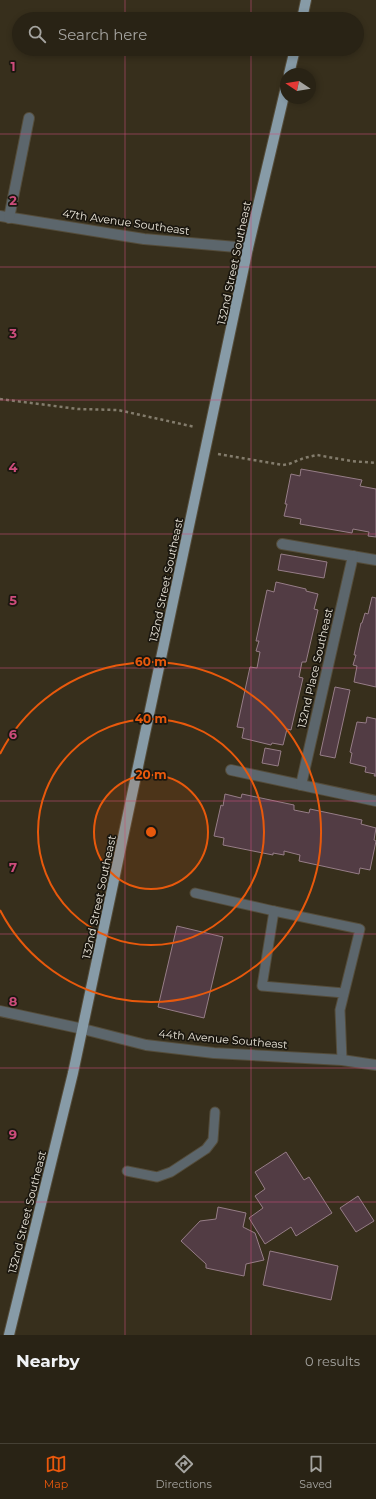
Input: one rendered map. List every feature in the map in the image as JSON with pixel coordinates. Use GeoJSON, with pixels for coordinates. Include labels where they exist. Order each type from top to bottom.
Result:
{"type":"FeatureCollection","features":[{"type":"Feature","properties":{"kind":"main road"},"geometry":{"type":"LineString","coordinates":[[303,12],[306,0]]}},
{"type":"Feature","properties":{"kind":"main road"},"geometry":{"type":"LineString","coordinates":[[290,68],[293,56]]}},
{"type":"Feature","properties":{"kind":"main road","name":"132nd Street Southeast"},"geometry":{"type":"LineString","coordinates":[[9,1335],[83,1029],[248,248],[282,104]]}},
{"type":"Feature","properties":{"kind":"street"},"geometry":{"type":"LineString","coordinates":[[5,217],[29,118]]}},
{"type":"Feature","properties":{"kind":"street","name":"47th Avenue Southeast"},"geometry":{"type":"LineString","coordinates":[[5,217],[144,239],[248,248]]}},
{"type":"Feature","properties":{"kind":"street"},"geometry":{"type":"LineString","coordinates":[[282,544],[376,560]]}},
{"type":"Feature","properties":{"kind":"street","name":"132nd Place Southeast"},"geometry":{"type":"LineString","coordinates":[[301,785],[353,556]]}},
{"type":"Feature","properties":{"kind":"street"},"geometry":{"type":"LineString","coordinates":[[231,770],[376,801]]}},
{"type":"Feature","properties":{"kind":"street","name":"44th Avenue Southeast"},"geometry":{"type":"LineString","coordinates":[[0,1011],[83,1029],[146,1045],[214,1053],[342,1060],[376,1065]]}},
{"type":"Feature","properties":{"kind":"lane"},"geometry":{"type":"LineString","coordinates":[[195,893],[360,929],[340,1010],[342,1060]]}},
{"type":"Feature","properties":{"kind":"lane"},"geometry":{"type":"LineString","coordinates":[[274,911],[262,986],[344,993]]}},
{"type":"Feature","properties":{"kind":"lane"},"geometry":{"type":"LineString","coordinates":[[127,1171],[157,1177],[171,1172],[206,1149],[213,1140],[215,1112]]}},
{"type":"Feature","properties":{"kind":"path"},"geometry":{"type":"LineString","coordinates":[[0,399],[78,409],[118,410],[210,430]]}},
{"type":"Feature","properties":{"kind":"path"},"geometry":{"type":"LineString","coordinates":[[206,452],[284,465],[317,455],[350,461],[376,463]]}},
{"type":"Feature","properties":{"kind":"building"},"geometry":{"type":"Polygon","coordinates":[[[301,469],[362,480],[360,486],[376,489],[376,537],[368,536],[369,532],[353,529],[352,533],[300,524],[301,519],[284,516],[291,474],[300,476],[301,469]]]}},
{"type":"Feature","properties":{"kind":"building"},"geometry":{"type":"Polygon","coordinates":[[[281,554],[327,562],[324,578],[278,570],[281,554]]]}},
{"type":"Feature","properties":{"kind":"building"},"geometry":{"type":"Polygon","coordinates":[[[276,582],[306,589],[306,591],[318,594],[314,609],[318,610],[306,662],[302,662],[299,677],[303,678],[291,730],[287,729],[283,745],[272,743],[271,745],[242,738],[244,728],[237,727],[250,667],[257,668],[260,652],[256,651],[259,641],[256,641],[267,590],[274,592],[276,582]]]}},
{"type":"Feature","properties":{"kind":"building"},"geometry":{"type":"Polygon","coordinates":[[[372,597],[376,598],[376,687],[354,682],[357,666],[353,665],[361,623],[365,613],[368,614],[372,597]]]}},
{"type":"Feature","properties":{"kind":"building"},"geometry":{"type":"Polygon","coordinates":[[[335,687],[350,690],[335,758],[320,755],[335,687]]]}},
{"type":"Feature","properties":{"kind":"building"},"geometry":{"type":"Polygon","coordinates":[[[367,717],[376,719],[376,776],[374,776],[375,774],[365,772],[366,767],[350,763],[352,753],[350,752],[357,722],[366,723],[367,717]]]}},
{"type":"Feature","properties":{"kind":"building"},"geometry":{"type":"Polygon","coordinates":[[[265,748],[281,751],[278,766],[262,763],[265,748]]]}},
{"type":"Feature","properties":{"kind":"building"},"geometry":{"type":"Polygon","coordinates":[[[225,794],[241,798],[242,794],[294,805],[294,810],[309,813],[310,809],[362,820],[361,824],[376,828],[374,840],[376,841],[370,870],[360,868],[359,874],[299,861],[300,855],[284,851],[284,855],[273,853],[273,855],[223,845],[224,838],[214,836],[225,794]]]}},
{"type":"Feature","properties":{"kind":"building"},"geometry":{"type":"Polygon","coordinates":[[[177,926],[223,937],[204,1018],[158,1007],[177,926]]]}},
{"type":"Feature","properties":{"kind":"building"},"geometry":{"type":"Polygon","coordinates":[[[286,1152],[304,1180],[309,1177],[332,1213],[296,1236],[291,1227],[265,1244],[249,1218],[263,1208],[255,1196],[265,1189],[255,1172],[286,1152]]]}},
{"type":"Feature","properties":{"kind":"building"},"geometry":{"type":"Polygon","coordinates":[[[358,1196],[374,1221],[356,1232],[340,1208],[358,1196]]]}},
{"type":"Feature","properties":{"kind":"building"},"geometry":{"type":"Polygon","coordinates":[[[218,1207],[246,1213],[243,1227],[255,1233],[264,1260],[246,1264],[244,1276],[206,1268],[206,1264],[181,1241],[200,1221],[216,1219],[218,1207]]]}},
{"type":"Feature","properties":{"kind":"building"},"geometry":{"type":"Polygon","coordinates":[[[270,1251],[338,1266],[331,1300],[263,1285],[270,1251]]]}}]}
